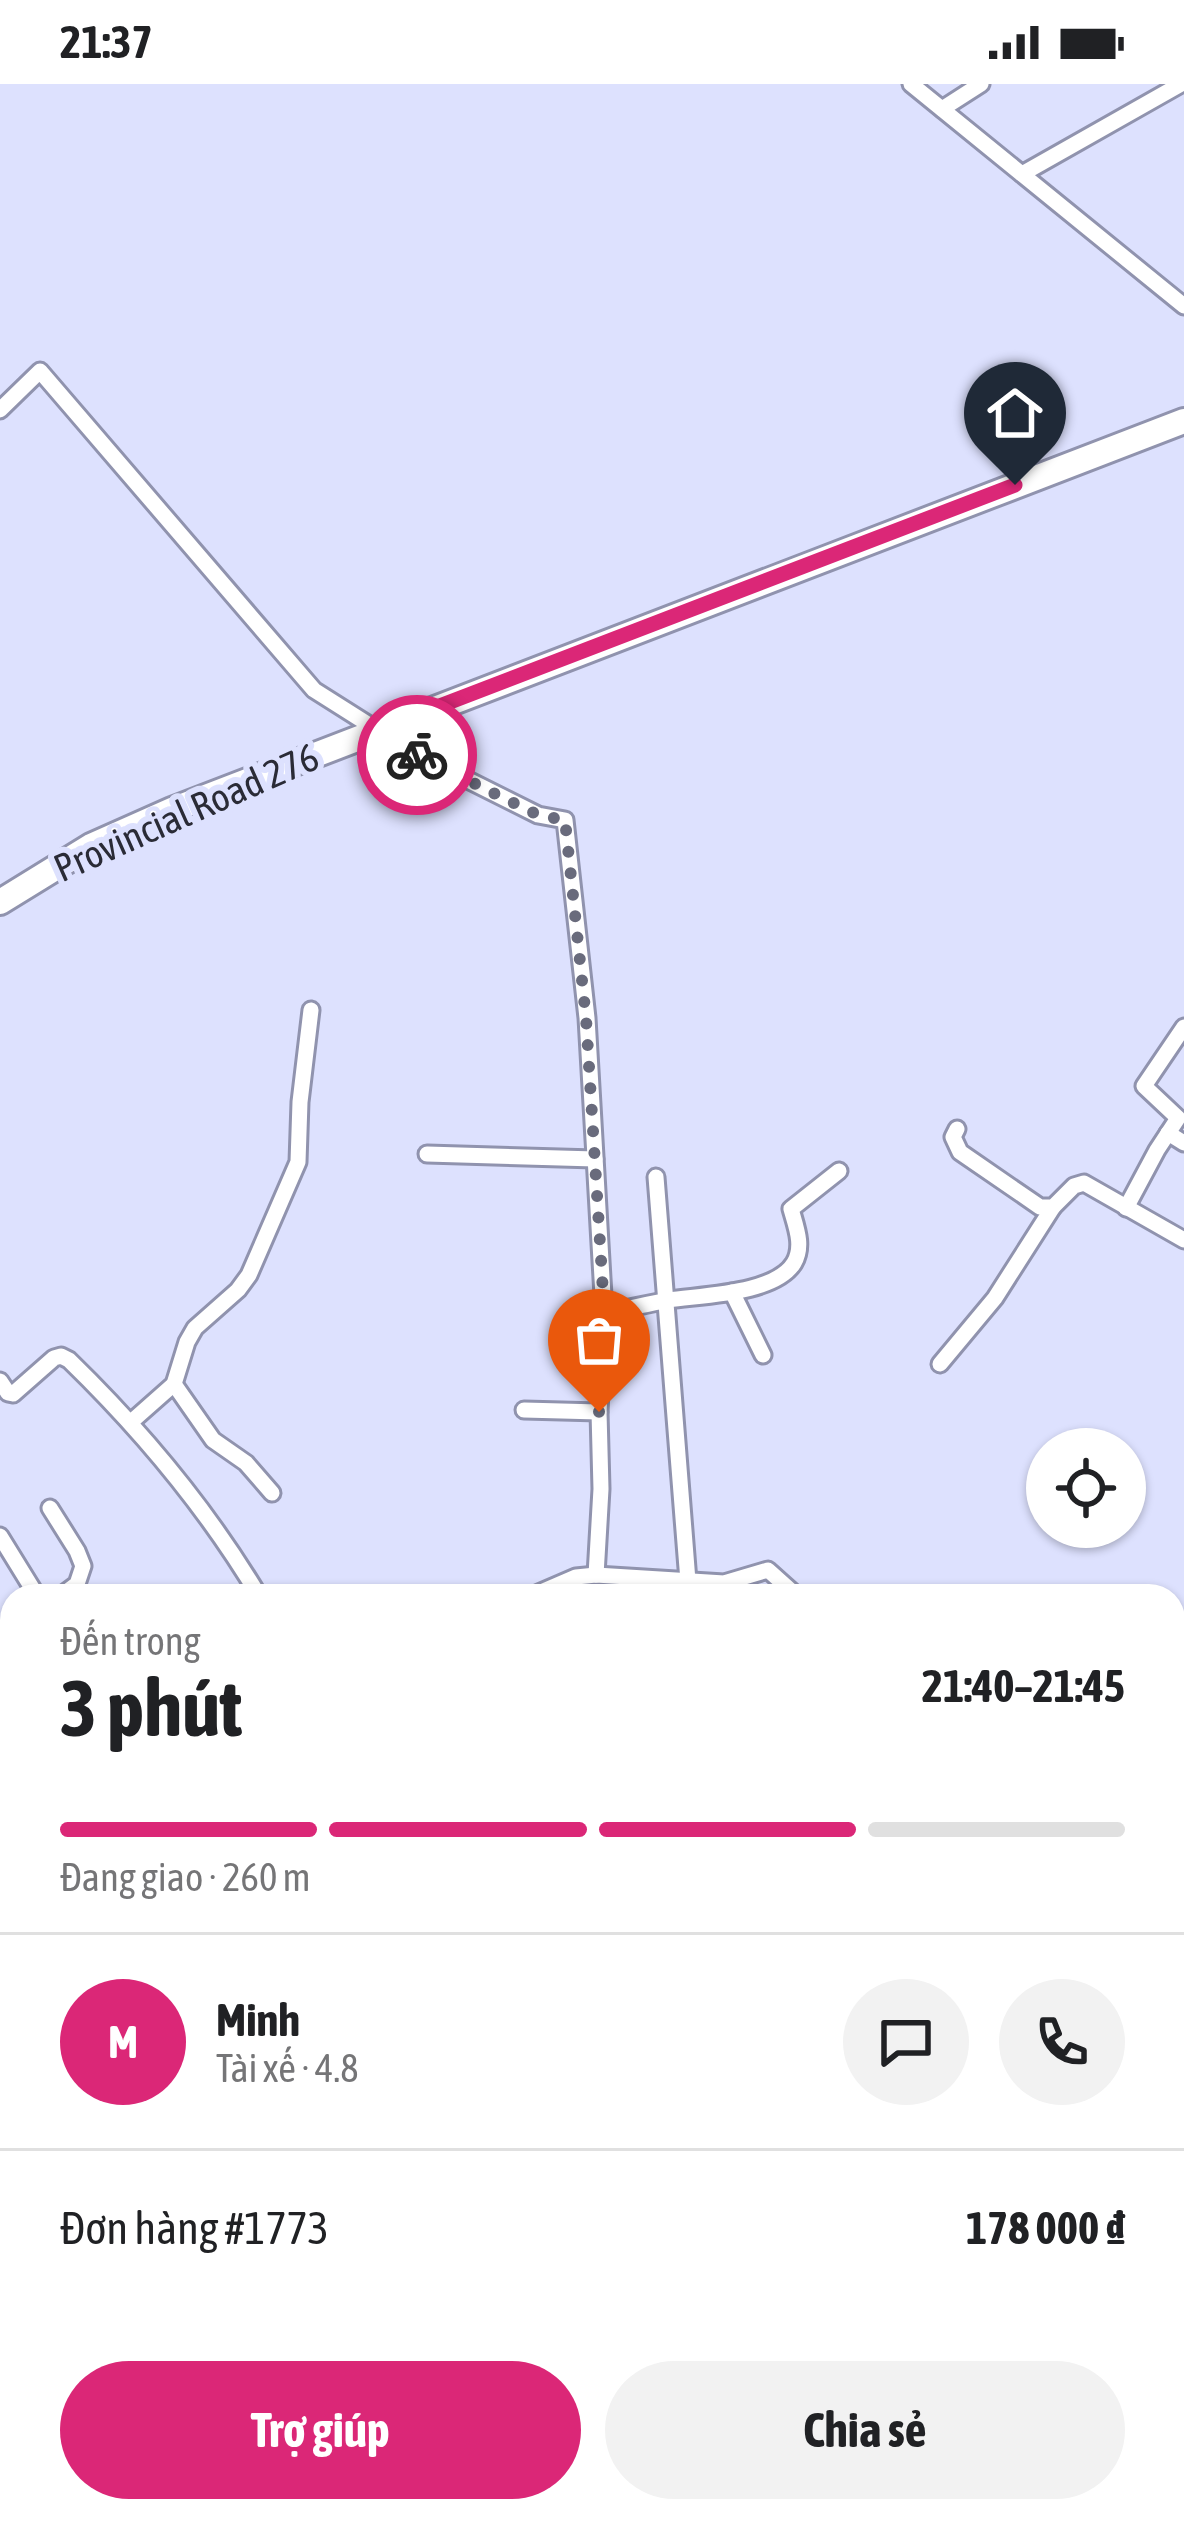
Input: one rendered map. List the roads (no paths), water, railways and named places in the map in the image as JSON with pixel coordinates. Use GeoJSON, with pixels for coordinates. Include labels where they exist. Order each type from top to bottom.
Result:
{"type":"FeatureCollection","features":[{"type":"Feature","properties":{"kind":"main road","name":"Provincial Road 276"},"geometry":{"type":"LineString","coordinates":[[0,902],[71,856],[142,822],[1184,421]]}},
{"type":"Feature","properties":{"kind":"street"},"geometry":{"type":"LineString","coordinates":[[910,84],[1184,306]]}},
{"type":"Feature","properties":{"kind":"street"},"geometry":{"type":"LineString","coordinates":[[942,109],[981,84]]}},
{"type":"Feature","properties":{"kind":"street"},"geometry":{"type":"LineString","coordinates":[[1022,174],[1181,84]]}},
{"type":"Feature","properties":{"kind":"street"},"geometry":{"type":"LineString","coordinates":[[0,410],[40,371],[314,690],[412,752],[538,815],[565,820],[586,1018],[604,1313],[596,1575]]}},
{"type":"Feature","properties":{"kind":"street"},"geometry":{"type":"LineString","coordinates":[[131,1422],[174,1384],[195,1328],[249,1275],[298,1162],[311,1010]]}},
{"type":"Feature","properties":{"kind":"street"},"geometry":{"type":"LineString","coordinates":[[1126,1208],[1178,1118],[1144,1086],[1184,1028]]}},
{"type":"Feature","properties":{"kind":"street"},"geometry":{"type":"LineString","coordinates":[[957,1129],[953,1141],[960,1152],[1040,1208],[1053,1207]]}},
{"type":"Feature","properties":{"kind":"street"},"geometry":{"type":"LineString","coordinates":[[1168,1133],[1184,1143]]}},
{"type":"Feature","properties":{"kind":"street"},"geometry":{"type":"LineString","coordinates":[[427,1154],[595,1160]]}},
{"type":"Feature","properties":{"kind":"street"},"geometry":{"type":"LineString","coordinates":[[604,1313],[732,1292],[787,1273],[797,1259],[800,1241],[791,1208],[839,1171]]}},
{"type":"Feature","properties":{"kind":"street"},"geometry":{"type":"LineString","coordinates":[[656,1177],[688,1581]]}},
{"type":"Feature","properties":{"kind":"street"},"geometry":{"type":"LineString","coordinates":[[940,1364],[995,1298],[1053,1207],[1074,1186],[1084,1183],[1184,1240]]}},
{"type":"Feature","properties":{"kind":"street"},"geometry":{"type":"LineString","coordinates":[[732,1292],[764,1355]]}},
{"type":"Feature","properties":{"kind":"street"},"geometry":{"type":"LineString","coordinates":[[0,1381],[8,1393],[16,1392],[61,1356],[131,1422],[251,1584]]}},
{"type":"Feature","properties":{"kind":"street"},"geometry":{"type":"LineString","coordinates":[[174,1384],[213,1440],[246,1463],[272,1493]]}},
{"type":"Feature","properties":{"kind":"street"},"geometry":{"type":"LineString","coordinates":[[524,1410],[599,1412]]}},
{"type":"Feature","properties":{"kind":"street"},"geometry":{"type":"LineString","coordinates":[[50,1508],[83,1566],[77,1584]]}},
{"type":"Feature","properties":{"kind":"street"},"geometry":{"type":"LineString","coordinates":[[0,1536],[30,1584]]}},
{"type":"Feature","properties":{"kind":"street"},"geometry":{"type":"LineString","coordinates":[[681,1584],[724,1583],[768,1570],[784,1584]]}},
{"type":"Feature","properties":{"kind":"street"},"geometry":{"type":"LineString","coordinates":[[566,1584],[576,1577],[596,1575],[649,1584]]}}]}
